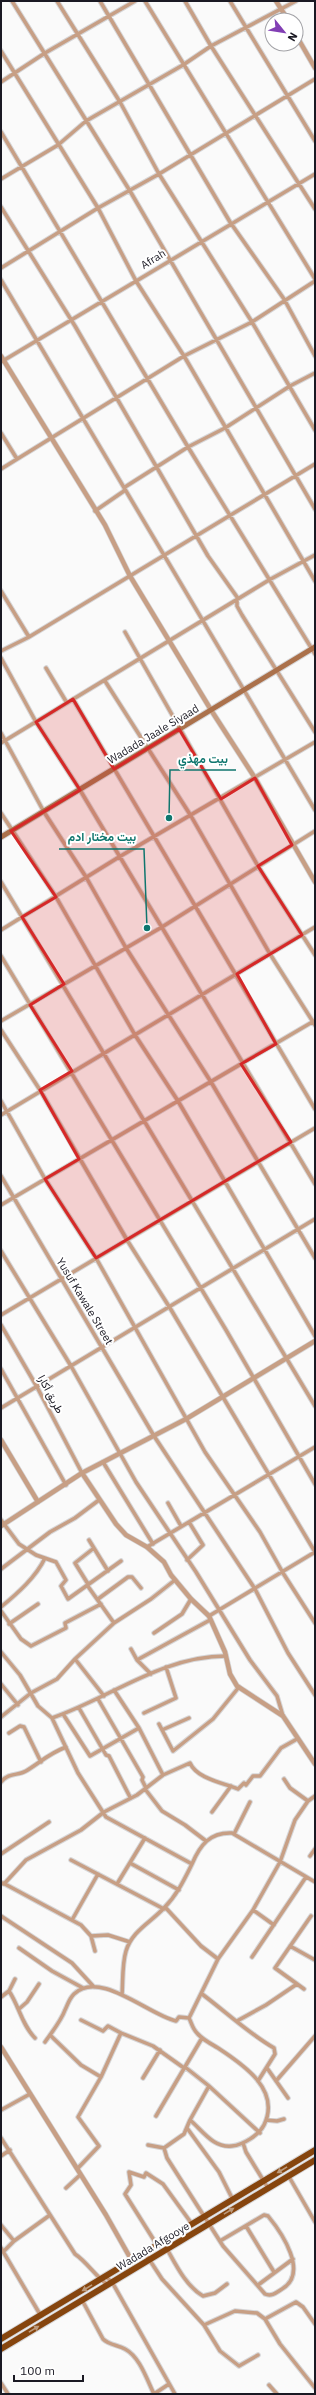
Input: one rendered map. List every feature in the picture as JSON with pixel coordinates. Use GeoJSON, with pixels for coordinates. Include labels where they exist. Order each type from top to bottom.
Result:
{"type":"FeatureCollection","features":[{"type":"Feature","properties":{"kind":"highway","name":"Wadada Afgooye"},"geometry":{"type":"LineString","coordinates":[[1,2339],[145,2254],[315,2150]]}},
{"type":"Feature","properties":{"kind":"highway","name":"Wadada Afgooye"},"geometry":{"type":"LineString","coordinates":[[1,2349],[315,2160]]}},
{"type":"Feature","properties":{"kind":"main road","name":"Wadada Jaale Siyaad"},"geometry":{"type":"LineString","coordinates":[[1,837],[114,770],[313,648]]}},
{"type":"Feature","properties":{"kind":"street"},"geometry":{"type":"LineString","coordinates":[[12,1],[130,191],[315,509]]}},
{"type":"Feature","properties":{"kind":"street"},"geometry":{"type":"LineString","coordinates":[[57,1],[120,102],[159,174],[252,322],[315,430]]}},
{"type":"Feature","properties":{"kind":"street"},"geometry":{"type":"LineString","coordinates":[[100,1],[230,222],[284,299],[315,356]]}},
{"type":"Feature","properties":{"kind":"street"},"geometry":{"type":"LineString","coordinates":[[1,82],[77,34],[135,1]]}},
{"type":"Feature","properties":{"kind":"street"},"geometry":{"type":"LineString","coordinates":[[1,469],[184,356],[252,322],[284,299],[315,280],[227,133],[183,65],[145,1]]}},
{"type":"Feature","properties":{"kind":"street"},"geometry":{"type":"LineString","coordinates":[[185,1],[254,115],[315,209]]}},
{"type":"Feature","properties":{"kind":"street"},"geometry":{"type":"LineString","coordinates":[[230,1],[315,141]]}},
{"type":"Feature","properties":{"kind":"street"},"geometry":{"type":"LineString","coordinates":[[276,1],[283,12]]}},
{"type":"Feature","properties":{"kind":"street"},"geometry":{"type":"LineString","coordinates":[[1,179],[58,145],[86,122],[183,65],[211,46],[296,1]]}},
{"type":"Feature","properties":{"kind":"street"},"geometry":{"type":"LineString","coordinates":[[304,49],[315,68]]}},
{"type":"Feature","properties":{"kind":"street"},"geometry":{"type":"LineString","coordinates":[[1,51],[98,208],[136,281],[184,356],[315,581]]}},
{"type":"Feature","properties":{"kind":"street"},"geometry":{"type":"LineString","coordinates":[[1,268],[59,231],[159,174],[286,95],[315,79]]}},
{"type":"Feature","properties":{"kind":"street"},"geometry":{"type":"LineString","coordinates":[[1,132],[147,379],[269,580],[313,648],[315,654]]}},
{"type":"Feature","properties":{"kind":"street","name":"Afrah"},"geometry":{"type":"LineString","coordinates":[[2,359],[102,302],[169,259],[202,241],[230,222],[268,203],[315,174]]}},
{"type":"Feature","properties":{"kind":"street"},"geometry":{"type":"LineString","coordinates":[[1,207],[71,320],[197,536],[237,601],[237,606],[315,732]]}},
{"type":"Feature","properties":{"kind":"street"},"geometry":{"type":"LineString","coordinates":[[1,280],[204,621],[285,762],[315,810]]}},
{"type":"Feature","properties":{"kind":"street"},"geometry":{"type":"LineString","coordinates":[[2,359],[105,525],[130,576],[211,710],[255,778],[292,845],[315,882]]}},
{"type":"Feature","properties":{"kind":"street"},"geometry":{"type":"LineString","coordinates":[[95,511],[124,491],[125,487],[188,447],[225,428],[290,386],[315,373]]}},
{"type":"Feature","properties":{"kind":"street"},"geometry":{"type":"LineString","coordinates":[[1,433],[17,459]]}},
{"type":"Feature","properties":{"kind":"street"},"geometry":{"type":"LineString","coordinates":[[1,651],[29,638],[296,477],[315,464]]}},
{"type":"Feature","properties":{"kind":"street"},"geometry":{"type":"LineString","coordinates":[[1,743],[237,601],[269,580],[303,560],[315,555]]}},
{"type":"Feature","properties":{"kind":"street"},"geometry":{"type":"LineString","coordinates":[[1,592],[29,638]]}},
{"type":"Feature","properties":{"kind":"street"},"geometry":{"type":"LineString","coordinates":[[125,632],[139,660],[258,866],[315,955]]}},
{"type":"Feature","properties":{"kind":"street"},"geometry":{"type":"LineString","coordinates":[[1,658],[36,722],[80,790],[162,927],[241,1064],[291,1142],[315,1184]]}},
{"type":"Feature","properties":{"kind":"street"},"geometry":{"type":"LineString","coordinates":[[46,668],[67,703]]}},
{"type":"Feature","properties":{"kind":"street"},"geometry":{"type":"LineString","coordinates":[[1,1205],[241,1064],[314,1023],[270,954],[191,816],[105,681]]}},
{"type":"Feature","properties":{"kind":"street"},"geometry":{"type":"LineString","coordinates":[[73,699],[194,905],[237,974],[276,1044],[315,1109]]}},
{"type":"Feature","properties":{"kind":"street"},"geometry":{"type":"LineString","coordinates":[[1,733],[44,812],[86,877],[126,948],[211,1082],[315,1258]]}},
{"type":"Feature","properties":{"kind":"street"},"geometry":{"type":"LineString","coordinates":[[1,930],[154,836],[285,762],[315,742]]}},
{"type":"Feature","properties":{"kind":"street"},"geometry":{"type":"LineString","coordinates":[[1,813],[11,831],[56,897],[135,1035],[178,1101],[266,1249],[315,1336]]}},
{"type":"Feature","properties":{"kind":"street"},"geometry":{"type":"LineString","coordinates":[[1,1021],[162,927],[229,883],[315,831]]}},
{"type":"Feature","properties":{"kind":"street"},"geometry":{"type":"LineString","coordinates":[[1,882],[64,984],[232,1270],[315,1406]]}},
{"type":"Feature","properties":{"kind":"street"},"geometry":{"type":"LineString","coordinates":[[1,1115],[40,1090],[135,1035],[168,1013],[315,927]]}},
{"type":"Feature","properties":{"kind":"street"},"geometry":{"type":"LineString","coordinates":[[1,956],[113,1139],[159,1221],[254,1377],[315,1484]]}},
{"type":"Feature","properties":{"kind":"street"},"geometry":{"type":"LineString","coordinates":[[1,1030],[40,1090],[127,1240],[170,1308],[315,1552],[283,1573],[219,1609],[210,1618],[137,1660]]}},
{"type":"Feature","properties":{"kind":"street"},"geometry":{"type":"LineString","coordinates":[[1,1101],[45,1179],[96,1258],[186,1419],[234,1495],[260,1532],[283,1573],[315,1623]]}},
{"type":"Feature","properties":{"kind":"street"},"geometry":{"type":"LineString","coordinates":[[1,1315],[315,1128]]}},
{"type":"Feature","properties":{"kind":"street","name":"Yusuf Kawale Street"},"geometry":{"type":"LineString","coordinates":[[1,1176],[154,1436],[204,1514],[255,1589],[288,1653],[315,1695]]}},
{"type":"Feature","properties":{"kind":"street"},"geometry":{"type":"LineString","coordinates":[[1,1408],[170,1308],[315,1219]]}},
{"type":"Feature","properties":{"kind":"street"},"geometry":{"type":"LineString","coordinates":[[1,1251],[28,1299],[71,1366],[119,1452],[250,1660],[277,1696],[283,1716],[315,1764]]}},
{"type":"Feature","properties":{"kind":"street","name":"طريق أكارا"},"geometry":{"type":"LineString","coordinates":[[1,1326],[37,1387],[82,1473]]}},
{"type":"Feature","properties":{"kind":"street"},"geometry":{"type":"LineString","coordinates":[[121,1561],[68,1599],[61,1586],[66,1580],[56,1562],[26,1549],[2,1523],[66,1485],[82,1473],[119,1452],[186,1419],[315,1341]]}},
{"type":"Feature","properties":{"kind":"street"},"geometry":{"type":"LineString","coordinates":[[1,1369],[66,1485]]}},
{"type":"Feature","properties":{"kind":"street"},"geometry":{"type":"LineString","coordinates":[[1,1440],[38,1502]]}},
{"type":"Feature","properties":{"kind":"street"},"geometry":{"type":"LineString","coordinates":[[147,1547],[315,1447]]}},
{"type":"Feature","properties":{"kind":"street"},"geometry":{"type":"LineString","coordinates":[[103,1462],[153,1544]]}},
{"type":"Feature","properties":{"kind":"street"},"geometry":{"type":"LineString","coordinates":[[82,1473],[109,1515],[126,1535],[147,1547],[164,1562],[175,1580],[210,1618],[218,1633],[226,1656],[230,1674],[239,1687],[283,1716]]}},
{"type":"Feature","properties":{"kind":"street"},"geometry":{"type":"LineString","coordinates":[[1,1569],[50,1532],[75,1518],[99,1500]]}},
{"type":"Feature","properties":{"kind":"street"},"geometry":{"type":"LineString","coordinates":[[168,1503],[181,1526]]}},
{"type":"Feature","properties":{"kind":"street"},"geometry":{"type":"LineString","coordinates":[[188,1560],[203,1545],[189,1522]]}},
{"type":"Feature","properties":{"kind":"street"},"geometry":{"type":"LineString","coordinates":[[89,1540],[108,1571]]}},
{"type":"Feature","properties":{"kind":"street"},"geometry":{"type":"LineString","coordinates":[[94,1548],[75,1563],[82,1578],[88,1584],[114,1623]]}},
{"type":"Feature","properties":{"kind":"street"},"geometry":{"type":"LineString","coordinates":[[1,1607],[29,1582],[38,1571],[45,1558]]}},
{"type":"Feature","properties":{"kind":"street"},"geometry":{"type":"LineString","coordinates":[[98,1599],[128,1577],[132,1577],[141,1588]]}},
{"type":"Feature","properties":{"kind":"street"},"geometry":{"type":"LineString","coordinates":[[1,1717],[32,1693],[57,1679],[75,1659],[114,1623],[151,1599],[175,1580]]}},
{"type":"Feature","properties":{"kind":"street"},"geometry":{"type":"LineString","coordinates":[[154,1633],[160,1631],[169,1621],[182,1614],[191,1599]]}},
{"type":"Feature","properties":{"kind":"street"},"geometry":{"type":"LineString","coordinates":[[9,1624],[38,1604]]}},
{"type":"Feature","properties":{"kind":"street"},"geometry":{"type":"LineString","coordinates":[[1,1611],[21,1639],[31,1646],[66,1628],[65,1622],[101,1604]]}},
{"type":"Feature","properties":{"kind":"street"},"geometry":{"type":"LineString","coordinates":[[131,1649],[137,1660],[150,1674]]}},
{"type":"Feature","properties":{"kind":"street"},"geometry":{"type":"LineString","coordinates":[[1,1652],[16,1668],[32,1693],[38,1706],[52,1718],[78,1773],[110,1820],[192,1864]]}},
{"type":"Feature","properties":{"kind":"street"},"geometry":{"type":"LineString","coordinates":[[52,1718],[79,1708],[114,1690],[166,1667],[197,1658],[226,1656]]}},
{"type":"Feature","properties":{"kind":"street"},"geometry":{"type":"LineString","coordinates":[[75,1659],[104,1696]]}},
{"type":"Feature","properties":{"kind":"street"},"geometry":{"type":"LineString","coordinates":[[144,1713],[176,1698],[166,1667]]}},
{"type":"Feature","properties":{"kind":"street"},"geometry":{"type":"LineString","coordinates":[[1,1684],[18,1705]]}},
{"type":"Feature","properties":{"kind":"street"},"geometry":{"type":"LineString","coordinates":[[159,1724],[174,1751],[213,1719],[239,1687]]}},
{"type":"Feature","properties":{"kind":"street"},"geometry":{"type":"LineString","coordinates":[[114,1690],[139,1728],[163,1775]]}},
{"type":"Feature","properties":{"kind":"street"},"geometry":{"type":"LineString","coordinates":[[98,1699],[143,1777],[142,1780],[145,1789],[162,1812],[185,1825],[206,1841]]}},
{"type":"Feature","properties":{"kind":"street"},"geometry":{"type":"LineString","coordinates":[[79,1708],[106,1755],[109,1756],[114,1763],[130,1797]]}},
{"type":"Feature","properties":{"kind":"street"},"geometry":{"type":"LineString","coordinates":[[63,1714],[90,1756],[120,1737],[139,1728]]}},
{"type":"Feature","properties":{"kind":"street"},"geometry":{"type":"LineString","coordinates":[[162,1730],[188,1718]]}},
{"type":"Feature","properties":{"kind":"street"},"geometry":{"type":"LineString","coordinates":[[9,1733],[20,1726],[24,1727],[41,1762]]}},
{"type":"Feature","properties":{"kind":"street"},"geometry":{"type":"LineString","coordinates":[[95,1951],[91,1936],[72,1920],[2,1883],[26,1860],[81,1830],[104,1812],[145,1789],[163,1775],[190,1763],[200,1773],[221,1784],[238,1789],[244,1783],[246,1785],[253,1776],[260,1776],[281,1748],[298,1739]]}},
{"type":"Feature","properties":{"kind":"street"},"geometry":{"type":"LineString","coordinates":[[1,1782],[12,1774],[26,1772],[41,1762],[49,1754],[66,1747]]}},
{"type":"Feature","properties":{"kind":"street"},"geometry":{"type":"LineString","coordinates":[[284,1778],[290,1788],[308,1801]]}},
{"type":"Feature","properties":{"kind":"street"},"geometry":{"type":"LineString","coordinates":[[212,1812],[231,1786]]}},
{"type":"Feature","properties":{"kind":"street"},"geometry":{"type":"LineString","coordinates":[[189,2018],[218,1959],[253,1910],[280,1862],[290,1830],[308,1801],[315,1796]]}},
{"type":"Feature","properties":{"kind":"street"},"geometry":{"type":"LineString","coordinates":[[234,1834],[250,1802]]}},
{"type":"Feature","properties":{"kind":"street"},"geometry":{"type":"LineString","coordinates":[[1,1854],[49,1822]]}},
{"type":"Feature","properties":{"kind":"street"},"geometry":{"type":"LineString","coordinates":[[122,1995],[125,1953],[130,1942],[139,1929],[164,1908],[179,1890],[197,1851],[206,1841],[216,1834],[234,1834],[315,1882]]}},
{"type":"Feature","properties":{"kind":"street"},"geometry":{"type":"LineString","coordinates":[[117,1884],[145,1838]]}},
{"type":"Feature","properties":{"kind":"street"},"geometry":{"type":"LineString","coordinates":[[310,1856],[315,1849]]}},
{"type":"Feature","properties":{"kind":"street"},"geometry":{"type":"LineString","coordinates":[[71,1860],[164,1908],[201,1946],[218,1959]]}},
{"type":"Feature","properties":{"kind":"street"},"geometry":{"type":"LineString","coordinates":[[130,1863],[179,1890]]}},
{"type":"Feature","properties":{"kind":"street"},"geometry":{"type":"LineString","coordinates":[[72,1920],[98,1874]]}},
{"type":"Feature","properties":{"kind":"street"},"geometry":{"type":"LineString","coordinates":[[252,1957],[306,1877]]}},
{"type":"Feature","properties":{"kind":"street"},"geometry":{"type":"LineString","coordinates":[[253,1910],[274,1925]]}},
{"type":"Feature","properties":{"kind":"street"},"geometry":{"type":"LineString","coordinates":[[1,1916],[72,1964],[94,1987]]}},
{"type":"Feature","properties":{"kind":"street"},"geometry":{"type":"LineString","coordinates":[[304,1989],[275,1968],[311,1916]]}},
{"type":"Feature","properties":{"kind":"street"},"geometry":{"type":"LineString","coordinates":[[91,1936],[108,1935],[130,1942]]}},
{"type":"Feature","properties":{"kind":"street"},"geometry":{"type":"LineString","coordinates":[[290,1946],[315,1960]]}},
{"type":"Feature","properties":{"kind":"street"},"geometry":{"type":"LineString","coordinates":[[19,1948],[52,1972],[83,1988]]}},
{"type":"Feature","properties":{"kind":"street"},"geometry":{"type":"LineString","coordinates":[[1,1996],[9,1990],[15,1979]]}},
{"type":"Feature","properties":{"kind":"street"},"geometry":{"type":"LineString","coordinates":[[19,2009],[27,2002],[40,1984]]}},
{"type":"Feature","properties":{"kind":"street"},"geometry":{"type":"LineString","coordinates":[[237,2020],[266,2005],[297,1984]]}},
{"type":"Feature","properties":{"kind":"street"},"geometry":{"type":"LineString","coordinates":[[45,2042],[70,1998],[83,1988],[94,1987],[122,1995],[167,2019],[176,2021],[179,2017],[189,2018]]}},
{"type":"Feature","properties":{"kind":"street"},"geometry":{"type":"LineString","coordinates":[[9,1990],[28,2031],[35,2038]]}},
{"type":"Feature","properties":{"kind":"street"},"geometry":{"type":"LineString","coordinates":[[202,1994],[237,2020],[252,2035],[274,2048],[275,2054],[258,2081]]}},
{"type":"Feature","properties":{"kind":"street"},"geometry":{"type":"LineString","coordinates":[[189,2018],[194,2030],[202,2038],[225,2053],[258,2081],[266,2091],[269,2102],[266,2120],[260,2133],[243,2143],[232,2146],[212,2142],[203,2130],[190,2120]]}},
{"type":"Feature","properties":{"kind":"street"},"geometry":{"type":"LineString","coordinates":[[81,2020],[103,2031],[108,2026],[160,2050],[209,2086],[260,2133]]}},
{"type":"Feature","properties":{"kind":"street"},"geometry":{"type":"LineString","coordinates":[[78,2168],[98,2149],[98,2144],[78,2117],[101,2077],[121,2033]]}},
{"type":"Feature","properties":{"kind":"street"},"geometry":{"type":"LineString","coordinates":[[50,2035],[81,2064],[101,2077]]}},
{"type":"Feature","properties":{"kind":"street"},"geometry":{"type":"LineString","coordinates":[[276,2081],[315,2036]]}},
{"type":"Feature","properties":{"kind":"street"},"geometry":{"type":"LineString","coordinates":[[156,2116],[202,2038]]}},
{"type":"Feature","properties":{"kind":"street"},"geometry":{"type":"LineString","coordinates":[[1,2047],[78,2168],[80,2175],[106,2215],[132,2261]]}},
{"type":"Feature","properties":{"kind":"street"},"geometry":{"type":"LineString","coordinates":[[143,2078],[160,2050]]}},
{"type":"Feature","properties":{"kind":"street"},"geometry":{"type":"LineString","coordinates":[[267,2068],[288,2098]]}},
{"type":"Feature","properties":{"kind":"street"},"geometry":{"type":"LineString","coordinates":[[148,2145],[164,2148],[184,2134],[209,2086]]}},
{"type":"Feature","properties":{"kind":"street"},"geometry":{"type":"LineString","coordinates":[[1,2110],[30,2094]]}},
{"type":"Feature","properties":{"kind":"street"},"geometry":{"type":"LineString","coordinates":[[266,2120],[277,2121],[284,2119]]}},
{"type":"Feature","properties":{"kind":"street"},"geometry":{"type":"LineString","coordinates":[[187,2128],[219,2172],[233,2200]]}},
{"type":"Feature","properties":{"kind":"street"},"geometry":{"type":"LineString","coordinates":[[1,2138],[76,2254],[110,2283],[175,2394]]}},
{"type":"Feature","properties":{"kind":"street"},"geometry":{"type":"LineString","coordinates":[[243,2143],[263,2182],[268,2188]]}},
{"type":"Feature","properties":{"kind":"street"},"geometry":{"type":"LineString","coordinates":[[164,2148],[167,2158],[204,2217],[210,2223],[220,2241],[258,2285],[268,2295],[287,2286],[292,2279],[293,2258],[268,2216],[264,2215],[220,2241]]}},
{"type":"Feature","properties":{"kind":"street"},"geometry":{"type":"LineString","coordinates":[[1,2156],[10,2150]]}},
{"type":"Feature","properties":{"kind":"street"},"geometry":{"type":"LineString","coordinates":[[158,2246],[125,2194],[130,2185],[129,2172],[144,2177],[146,2173],[163,2184],[192,2224]]}},
{"type":"Feature","properties":{"kind":"street"},"geometry":{"type":"LineString","coordinates":[[66,2188],[80,2175]]}},
{"type":"Feature","properties":{"kind":"street"},"geometry":{"type":"LineString","coordinates":[[288,2175],[315,2222]]}},
{"type":"Feature","properties":{"kind":"street"},"geometry":{"type":"LineString","coordinates":[[4,2252],[14,2241],[50,2215]]}},
{"type":"Feature","properties":{"kind":"street"},"geometry":{"type":"LineString","coordinates":[[1,2225],[14,2241]]}},
{"type":"Feature","properties":{"kind":"street"},"geometry":{"type":"LineString","coordinates":[[246,2226],[274,2272]]}},
{"type":"Feature","properties":{"kind":"street"},"geometry":{"type":"LineString","coordinates":[[1,2248],[41,2316]]}},
{"type":"Feature","properties":{"kind":"street"},"geometry":{"type":"LineString","coordinates":[[167,2249],[185,2279],[202,2296],[215,2293],[227,2284]]}},
{"type":"Feature","properties":{"kind":"street"},"geometry":{"type":"LineString","coordinates":[[145,2254],[162,2280],[204,2325],[220,2351],[235,2365],[243,2365],[258,2355]]}},
{"type":"Feature","properties":{"kind":"street"},"geometry":{"type":"LineString","coordinates":[[258,2285],[293,2258]]}},
{"type":"Feature","properties":{"kind":"street"},"geometry":{"type":"LineString","coordinates":[[104,2278],[110,2283]]}},
{"type":"Feature","properties":{"kind":"street"},"geometry":{"type":"LineString","coordinates":[[82,2300],[103,2338],[107,2342],[124,2348],[134,2356],[154,2394],[169,2384]]}},
{"type":"Feature","properties":{"kind":"street"},"geometry":{"type":"LineString","coordinates":[[265,2319],[296,2302],[303,2307],[315,2324]]}},
{"type":"Feature","properties":{"kind":"street"},"geometry":{"type":"LineString","coordinates":[[204,2325],[235,2311],[257,2314],[265,2319],[280,2344],[315,2388]]}},
{"type":"Feature","properties":{"kind":"street"},"geometry":{"type":"LineString","coordinates":[[1,2383],[8,2394]]}},
{"type":"Feature","properties":{"kind":"street"},"geometry":{"type":"LineString","coordinates":[[269,2385],[277,2394]]}},
{"type":"Feature","properties":{"kind":"highlighted area"},"geometry":{"type":"Polygon","coordinates":[[[73,699],[114,769],[179,729],[221,799],[255,778],[292,845],[258,866],[302,935],[237,974],[276,1044],[241,1064],[291,1142],[96,1258],[45,1179],[79,1159],[40,1090],[72,1071],[30,1005],[64,984],[22,917],[56,897],[11,831],[80,790],[36,722],[73,699]]]}},
{"type":"Feature","properties":{"kind":"place","name":"بيت مهذي"},"geometry":{"type":"Point","coordinates":[169,818]}},
{"type":"Feature","properties":{"kind":"place","name":"بيت مختار ادم"},"geometry":{"type":"Point","coordinates":[147,928]}}]}
